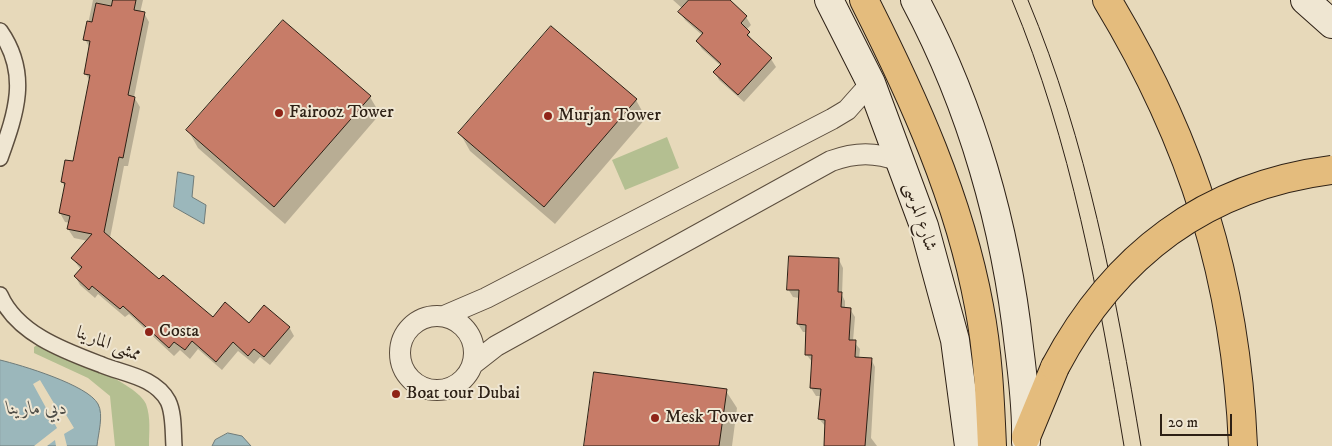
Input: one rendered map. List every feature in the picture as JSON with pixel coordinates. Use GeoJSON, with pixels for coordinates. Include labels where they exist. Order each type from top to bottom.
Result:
{"type":"FeatureCollection","features":[{"type":"Feature","properties":{"kind":"highway"},"geometry":{"type":"LineString","coordinates":[[864,0],[910,96],[938,164],[966,248],[979,307],[987,366],[992,446]]}},
{"type":"Feature","properties":{"kind":"highway"},"geometry":{"type":"LineString","coordinates":[[1098,0],[1113,11],[1167,112],[1204,206],[1230,313],[1241,405],[1242,446]]}},
{"type":"Feature","properties":{"kind":"highway"},"geometry":{"type":"LineString","coordinates":[[1026,442],[1055,367],[1089,310],[1121,272],[1158,239],[1192,216],[1244,191],[1276,180],[1332,170]]}},
{"type":"Feature","properties":{"kind":"main road","name":"شارع المرسى"},"geometry":{"type":"LineString","coordinates":[[829,0],[872,83],[924,226],[952,331],[969,446]]}},
{"type":"Feature","properties":{"kind":"main road"},"geometry":{"type":"LineString","coordinates":[[915,0],[961,98],[983,169],[1002,242],[1015,306],[1026,442]]}},
{"type":"Feature","properties":{"kind":"main road"},"geometry":{"type":"LineString","coordinates":[[1305,0],[1332,24]]}},
{"type":"Feature","properties":{"kind":"street"},"geometry":{"type":"LineString","coordinates":[[0,31],[9,44],[19,80],[14,118],[0,158]]}},
{"type":"Feature","properties":{"kind":"street"},"geometry":{"type":"LineString","coordinates":[[872,83],[847,110],[832,119],[486,298],[444,316],[423,317],[412,324],[403,335],[399,348],[400,361],[405,374],[416,384],[431,390],[446,389],[462,380],[473,364],[496,346],[831,161],[848,155],[866,153],[883,155],[900,161]]}},
{"type":"Feature","properties":{"kind":"street","name":"ممشى المارينا"},"geometry":{"type":"LineString","coordinates":[[0,295],[9,310],[27,330],[102,365],[142,378],[162,392],[169,402],[174,446]]}},
{"type":"Feature","properties":{"kind":"street"},"geometry":{"type":"LineString","coordinates":[[444,316],[456,320],[466,329],[472,339],[473,364]]}},
{"type":"Feature","properties":{"kind":"green space"},"geometry":{"type":"Polygon","coordinates":[[[667,137],[679,168],[625,190],[612,160],[667,137]]]}},
{"type":"Feature","properties":{"kind":"green space"},"geometry":{"type":"Polygon","coordinates":[[[39,344],[114,378],[140,396],[146,404],[149,414],[149,446],[115,446],[110,396],[88,378],[34,353],[34,347],[39,344]]]}},
{"type":"Feature","properties":{"kind":"water"},"geometry":{"type":"Polygon","coordinates":[[[178,172],[194,176],[192,197],[206,205],[204,224],[174,207],[178,172]]]}},
{"type":"Feature","properties":{"kind":"water","name":"دبي مارينا"},"geometry":{"type":"Polygon","coordinates":[[[0,360],[23,366],[68,383],[92,397],[98,404],[101,414],[97,446],[0,446],[0,360]]]}},
{"type":"Feature","properties":{"kind":"water"},"geometry":{"type":"Polygon","coordinates":[[[228,433],[242,436],[251,446],[212,446],[215,440],[228,433]]]}},
{"type":"Feature","properties":{"kind":"pier"},"geometry":{"type":"Polygon","coordinates":[[[40,380],[58,410],[62,408],[74,428],[64,434],[67,446],[56,446],[55,440],[47,446],[34,446],[57,428],[33,384],[40,380]]]}},
{"type":"Feature","properties":{"kind":"building"},"geometry":{"type":"Polygon","coordinates":[[[113,0],[136,0],[134,10],[145,12],[128,95],[135,97],[123,158],[119,157],[104,232],[159,279],[163,275],[213,317],[225,302],[249,323],[264,305],[290,327],[264,357],[254,349],[248,356],[233,342],[216,362],[192,341],[185,350],[174,342],[169,348],[123,306],[120,309],[92,286],[89,290],[74,276],[82,267],[71,258],[92,234],[67,229],[70,216],[59,213],[65,183],[61,182],[65,160],[73,161],[90,75],[84,74],[90,41],[83,40],[87,21],[92,22],[96,3],[111,6],[113,0]]]}},
{"type":"Feature","properties":{"kind":"building"},"geometry":{"type":"Polygon","coordinates":[[[689,0],[730,0],[747,16],[741,23],[750,32],[747,35],[772,58],[738,95],[713,72],[721,64],[696,41],[703,33],[678,12],[689,0]]]}},
{"type":"Feature","properties":{"kind":"building","name":"Fairooz Tower"},"geometry":{"type":"Polygon","coordinates":[[[283,20],[371,96],[274,207],[186,130],[283,20]]]}},
{"type":"Feature","properties":{"kind":"building","name":"Murjan Tower"},"geometry":{"type":"Polygon","coordinates":[[[551,26],[637,99],[544,207],[458,133],[551,26]]]}},
{"type":"Feature","properties":{"kind":"building"},"geometry":{"type":"Polygon","coordinates":[[[789,256],[839,258],[838,292],[842,292],[841,307],[851,308],[849,340],[856,340],[855,357],[872,358],[865,446],[824,446],[825,420],[818,419],[821,389],[810,388],[812,355],[805,355],[806,325],[797,324],[799,290],[787,290],[789,256]]]}},
{"type":"Feature","properties":{"kind":"building","name":"Mesk Tower"},"geometry":{"type":"Polygon","coordinates":[[[594,372],[727,389],[719,446],[584,446],[594,372]]]}},
{"type":"Feature","properties":{"kind":"tram line"},"geometry":{"type":"LineString","coordinates":[[1012,0],[1033,53],[1067,164],[1093,276],[1124,446]]}},
{"type":"Feature","properties":{"kind":"tram line"},"geometry":{"type":"LineString","coordinates":[[1028,0],[1049,53],[1083,164],[1110,276],[1141,446]]}},
{"type":"Feature","properties":{"kind":"place","name":"Fairooz Tower"},"geometry":{"type":"Point","coordinates":[279,113]}},
{"type":"Feature","properties":{"kind":"place","name":"Murjan Tower"},"geometry":{"type":"Point","coordinates":[548,116]}},
{"type":"Feature","properties":{"kind":"place","name":"Costa"},"geometry":{"type":"Point","coordinates":[149,332]}},
{"type":"Feature","properties":{"kind":"place","name":"Boat tour Dubai"},"geometry":{"type":"Point","coordinates":[396,394]}},
{"type":"Feature","properties":{"kind":"place","name":"Mesk Tower"},"geometry":{"type":"Point","coordinates":[655,418]}}]}
